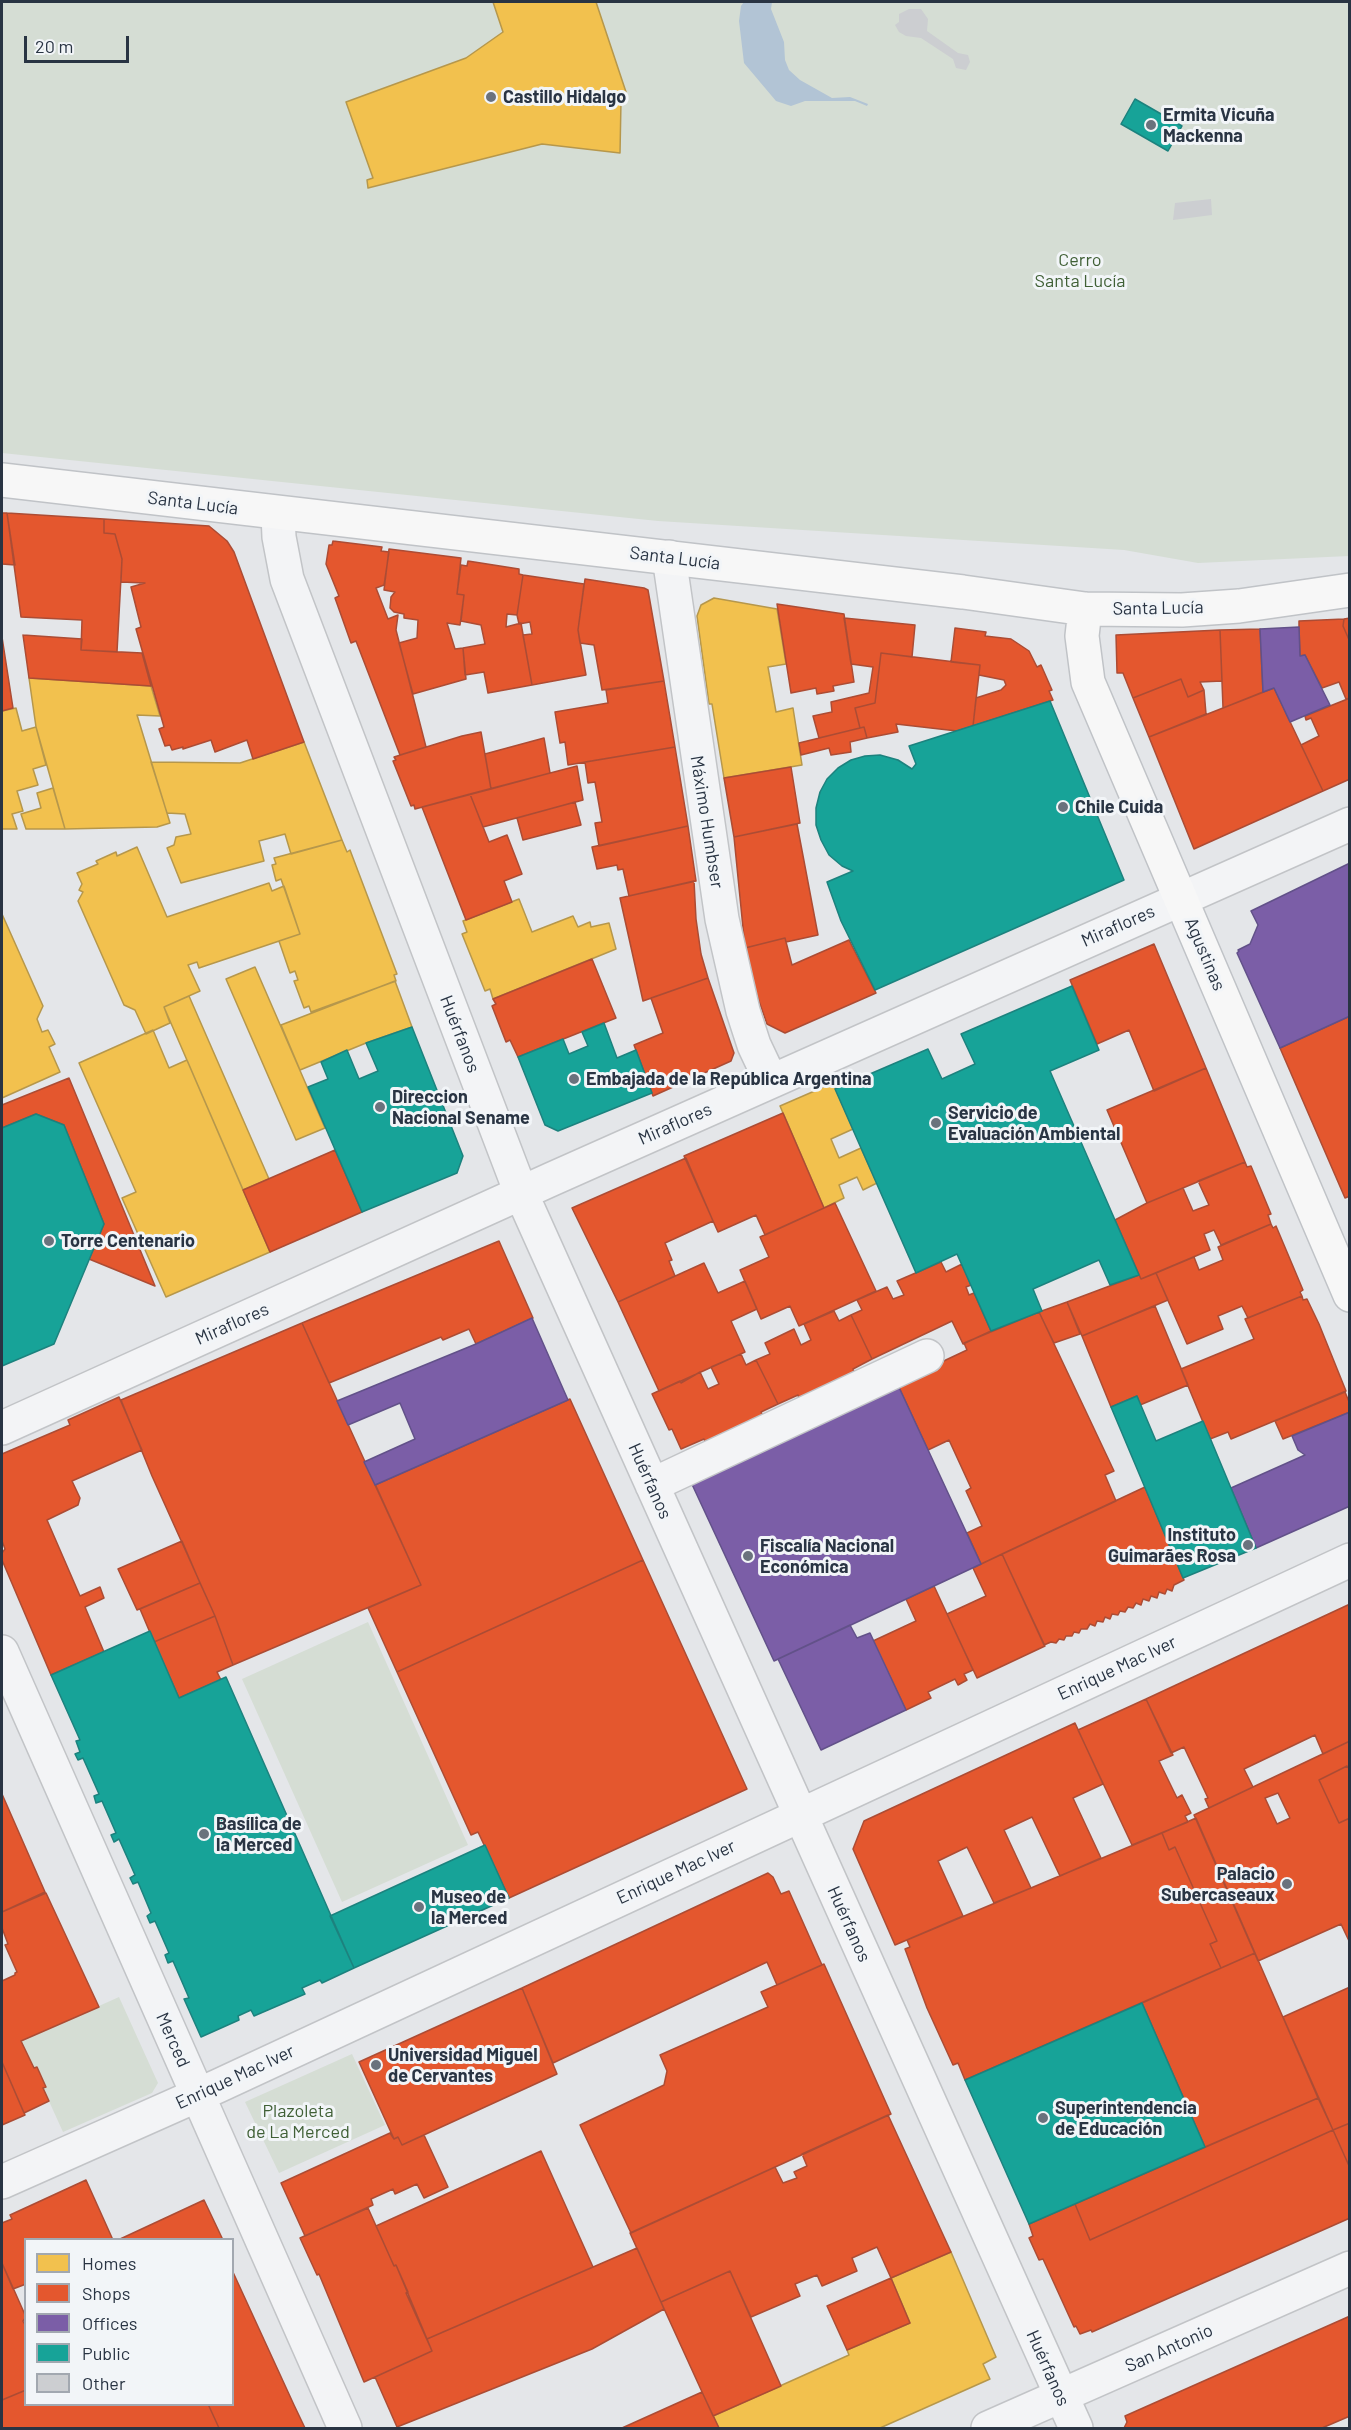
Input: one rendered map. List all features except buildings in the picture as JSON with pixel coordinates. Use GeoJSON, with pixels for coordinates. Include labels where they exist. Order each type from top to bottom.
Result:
{"type":"FeatureCollection","features":[{"type":"Feature","properties":{"kind":"main road","name":"Santa Lucía"},"geometry":{"type":"LineString","coordinates":[[2,480],[278,514],[669,557],[1085,609],[1182,610],[1239,606],[1350,590]]}},
{"type":"Feature","properties":{"kind":"main road","name":"Agustinas"},"geometry":{"type":"LineString","coordinates":[[1085,609],[1082,636],[1088,682],[1350,1295]]}},
{"type":"Feature","properties":{"kind":"street","name":"Huérfanos"},"geometry":{"type":"LineString","coordinates":[[278,514],[279,537],[287,579],[521,1193],[1076,2428]]}},
{"type":"Feature","properties":{"kind":"street","name":"Máximo Humbser"},"geometry":{"type":"LineString","coordinates":[[669,557],[722,919],[743,1011],[754,1045],[771,1081]]}},
{"type":"Feature","properties":{"kind":"street","name":"Miraflores"},"geometry":{"type":"LineString","coordinates":[[2,1428],[521,1193],[1350,824]]}},
{"type":"Feature","properties":{"kind":"street"},"geometry":{"type":"LineString","coordinates":[[652,1485],[927,1356]]}},
{"type":"Feature","properties":{"kind":"street","name":"Enrique Mac Iver"},"geometry":{"type":"LineString","coordinates":[[2,2182],[198,2095],[1350,1560]]}},
{"type":"Feature","properties":{"kind":"street","name":"Merced"},"geometry":{"type":"LineString","coordinates":[[2,1652],[345,2428]]}},
{"type":"Feature","properties":{"kind":"street","name":"San Antonio"},"geometry":{"type":"LineString","coordinates":[[988,2428],[1350,2268]]}},
{"type":"Feature","properties":{"kind":"green space","name":"Cerro Santa Lucía"},"geometry":{"type":"Polygon","coordinates":[[[2,2],[1349,2],[1349,556],[1198,563],[1124,550],[658,521],[2,453],[2,2]]]}},
{"type":"Feature","properties":{"kind":"green space"},"geometry":{"type":"Polygon","coordinates":[[[368,1622],[468,1845],[342,1902],[242,1679],[368,1622]]]}},
{"type":"Feature","properties":{"kind":"green space"},"geometry":{"type":"Polygon","coordinates":[[[119,1997],[158,2083],[152,2093],[63,2132],[43,2088],[46,2086],[21,2041],[119,1997]]]}},
{"type":"Feature","properties":{"kind":"green space","name":"Plazoleta de La Merced"},"geometry":{"type":"Polygon","coordinates":[[[352,2054],[385,2125],[279,2173],[245,2102],[352,2054]]]}},
{"type":"Feature","properties":{"kind":"water"},"geometry":{"type":"Polygon","coordinates":[[[744,2],[772,2],[771,9],[784,42],[785,60],[789,70],[800,80],[832,98],[850,97],[868,104],[867,106],[855,101],[805,101],[791,106],[776,101],[744,63],[739,21],[741,6],[744,2]]]}},
{"type":"Feature","properties":{"kind":"place","name":"Castillo Hidalgo"},"geometry":{"type":"Point","coordinates":[491,97]}},
{"type":"Feature","properties":{"kind":"place","name":"Ermita Vicuña Mackenna"},"geometry":{"type":"Point","coordinates":[1151,125]}},
{"type":"Feature","properties":{"kind":"place","name":"Chile Cuida"},"geometry":{"type":"Point","coordinates":[1063,807]}},
{"type":"Feature","properties":{"kind":"place","name":"Embajada de la República Argentina"},"geometry":{"type":"Point","coordinates":[574,1079]}},
{"type":"Feature","properties":{"kind":"place","name":"Direccion Nacional Sename"},"geometry":{"type":"Point","coordinates":[380,1107]}},
{"type":"Feature","properties":{"kind":"place","name":"Servicio de Evaluación Ambiental"},"geometry":{"type":"Point","coordinates":[936,1123]}},
{"type":"Feature","properties":{"kind":"place","name":"Torre Centenario"},"geometry":{"type":"Point","coordinates":[49,1241]}},
{"type":"Feature","properties":{"kind":"place","name":"Instituto Guimarães Rosa"},"geometry":{"type":"Point","coordinates":[1248,1545]}},
{"type":"Feature","properties":{"kind":"place","name":"Fiscalía Nacional Económica"},"geometry":{"type":"Point","coordinates":[748,1556]}},
{"type":"Feature","properties":{"kind":"place","name":"Basílica de la Merced"},"geometry":{"type":"Point","coordinates":[204,1834]}},
{"type":"Feature","properties":{"kind":"place","name":"Palacio Subercaseaux"},"geometry":{"type":"Point","coordinates":[1287,1884]}},
{"type":"Feature","properties":{"kind":"place","name":"Museo de la Merced"},"geometry":{"type":"Point","coordinates":[419,1907]}},
{"type":"Feature","properties":{"kind":"place","name":"Universidad Miguel de Cervantes"},"geometry":{"type":"Point","coordinates":[376,2065]}},
{"type":"Feature","properties":{"kind":"place","name":"Superintendencia de Educación"},"geometry":{"type":"Point","coordinates":[1043,2118]}}]}
